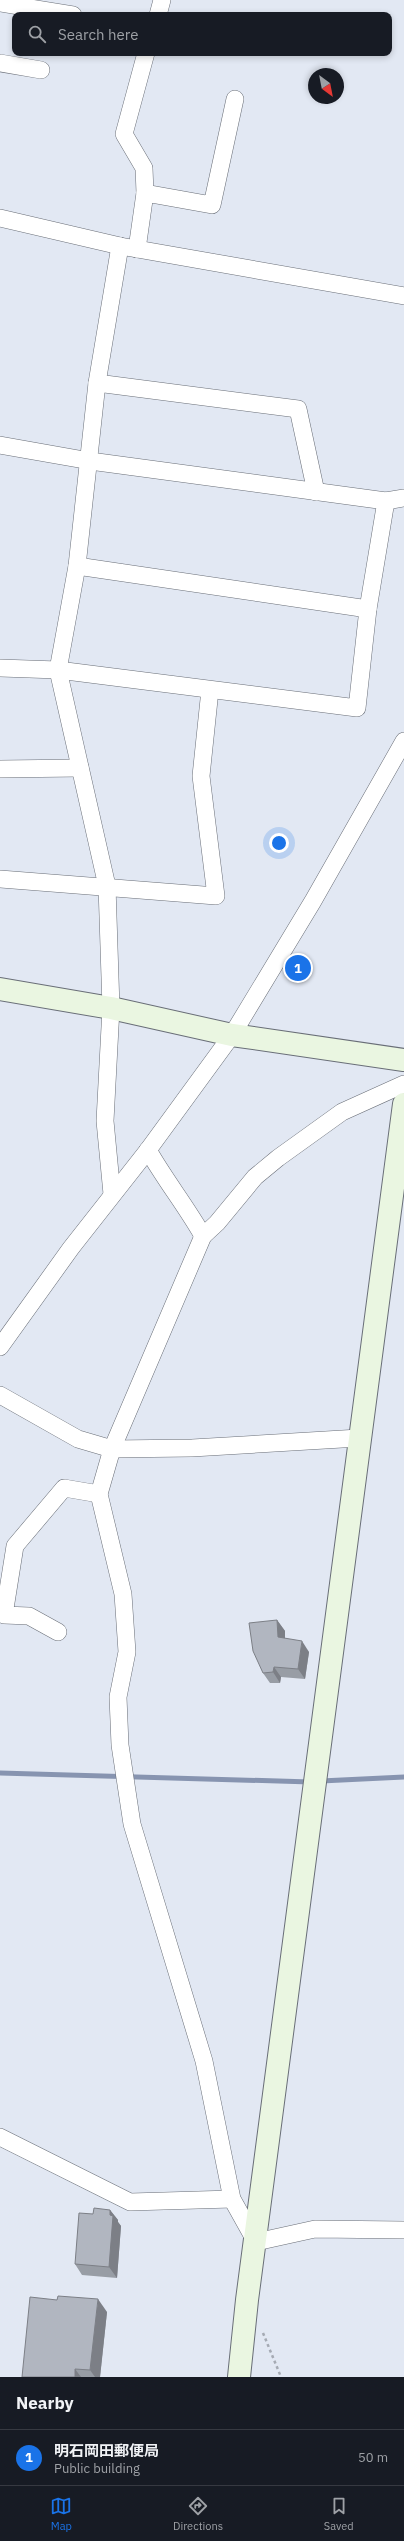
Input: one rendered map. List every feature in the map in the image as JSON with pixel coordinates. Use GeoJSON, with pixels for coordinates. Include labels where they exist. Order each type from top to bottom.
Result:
{"type":"FeatureCollection","features":[{"type":"Feature","properties":{"kind":"street"},"geometry":{"type":"LineString","coordinates":[[159,12],[162,0]]}},
{"type":"Feature","properties":{"kind":"street"},"geometry":{"type":"LineString","coordinates":[[0,3],[55,12]]}},
{"type":"Feature","properties":{"kind":"street"},"geometry":{"type":"LineString","coordinates":[[137,249],[145,193],[144,168],[124,134],[145,56]]}},
{"type":"Feature","properties":{"kind":"street"},"geometry":{"type":"LineString","coordinates":[[0,63],[41,70]]}},
{"type":"Feature","properties":{"kind":"street"},"geometry":{"type":"LineString","coordinates":[[145,193],[212,205],[235,99]]}},
{"type":"Feature","properties":{"kind":"street"},"geometry":{"type":"LineString","coordinates":[[0,218],[120,246],[404,296]]}},
{"type":"Feature","properties":{"kind":"street"},"geometry":{"type":"LineString","coordinates":[[112,1194],[105,1121],[111,1008],[107,886],[58,670],[77,566],[90,461],[97,383],[120,246]]}},
{"type":"Feature","properties":{"kind":"street"},"geometry":{"type":"LineString","coordinates":[[97,383],[298,409],[316,492]]}},
{"type":"Feature","properties":{"kind":"street"},"geometry":{"type":"LineString","coordinates":[[0,446],[90,461],[316,492],[386,501],[404,498]]}},
{"type":"Feature","properties":{"kind":"street"},"geometry":{"type":"LineString","coordinates":[[0,668],[58,670],[357,708],[368,609],[386,501]]}},
{"type":"Feature","properties":{"kind":"street"},"geometry":{"type":"LineString","coordinates":[[77,566],[368,609]]}},
{"type":"Feature","properties":{"kind":"street"},"geometry":{"type":"LineString","coordinates":[[0,879],[107,886],[216,896],[201,776],[210,690]]}},
{"type":"Feature","properties":{"kind":"street"},"geometry":{"type":"LineString","coordinates":[[0,1346],[112,1194],[148,1150],[232,1035],[313,901],[404,741]]}},
{"type":"Feature","properties":{"kind":"street"},"geometry":{"type":"LineString","coordinates":[[0,769],[80,768]]}},
{"type":"Feature","properties":{"kind":"street"},"geometry":{"type":"LineString","coordinates":[[0,989],[111,1008],[232,1035],[404,1060]]}},
{"type":"Feature","properties":{"kind":"street"},"geometry":{"type":"LineString","coordinates":[[256,2242],[232,2199],[204,2061],[132,1824],[120,1745],[118,1697],[127,1652],[123,1594],[99,1494],[112,1449],[203,1236],[217,1223],[255,1177],[278,1158],[342,1112],[404,1084]]}},
{"type":"Feature","properties":{"kind":"street"},"geometry":{"type":"LineString","coordinates":[[238,2377],[359,1438],[404,1104]]}},
{"type":"Feature","properties":{"kind":"street"},"geometry":{"type":"LineString","coordinates":[[148,1150],[161,1174],[188,1209],[203,1236]]}},
{"type":"Feature","properties":{"kind":"street"},"geometry":{"type":"LineString","coordinates":[[0,1395],[78,1440],[112,1449],[192,1448],[359,1438]]}},
{"type":"Feature","properties":{"kind":"street"},"geometry":{"type":"LineString","coordinates":[[58,1632],[29,1616],[4,1615],[14,1546],[64,1488],[99,1494]]}},
{"type":"Feature","properties":{"kind":"street"},"geometry":{"type":"LineString","coordinates":[[0,2137],[130,2202],[232,2199]]}},
{"type":"Feature","properties":{"kind":"street"},"geometry":{"type":"LineString","coordinates":[[256,2242],[314,2229],[404,2230]]}},
{"type":"Feature","properties":{"kind":"path"},"geometry":{"type":"LineString","coordinates":[[261,2326],[281,2377]]}},
{"type":"Feature","properties":{"kind":"building"},"geometry":{"type":"Polygon","coordinates":[[[277,1620],[278,1637],[302,1641],[298,1669],[274,1667],[273,1672],[263,1673],[253,1651],[249,1623],[277,1620]]]}},
{"type":"Feature","properties":{"kind":"building"},"geometry":{"type":"Polygon","coordinates":[[[94,2208],[110,2210],[110,2215],[113,2216],[109,2267],[75,2264],[79,2213],[93,2214],[94,2208]]]}},
{"type":"Feature","properties":{"kind":"building"},"geometry":{"type":"Polygon","coordinates":[[[58,2296],[98,2299],[90,2370],[75,2369],[75,2377],[22,2377],[30,2297],[57,2300],[58,2296]]]}},
{"type":"Feature","properties":{"kind":"waterway"},"geometry":{"type":"LineString","coordinates":[[0,1773],[311,1782]]}},
{"type":"Feature","properties":{"kind":"waterway"},"geometry":{"type":"LineString","coordinates":[[321,1781],[404,1777]]}},
{"type":"Feature","properties":{"kind":"place","name":"明石岡田郵便局"},"geometry":{"type":"Point","coordinates":[298,968]}}]}
